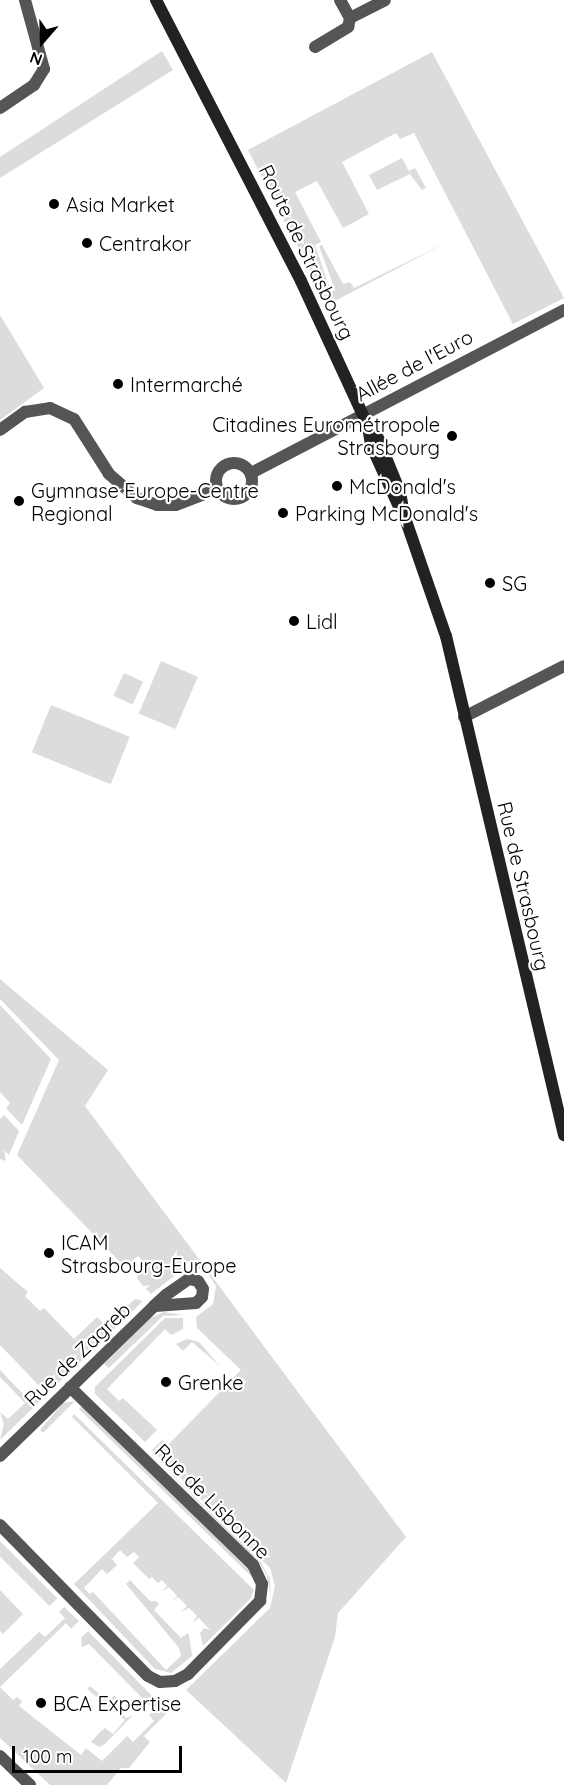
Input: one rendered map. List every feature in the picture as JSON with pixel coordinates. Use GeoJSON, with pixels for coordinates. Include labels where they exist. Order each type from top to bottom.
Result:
{"type":"FeatureCollection","features":[{"type":"Feature","properties":{"kind":"main road","name":"Route de Strasbourg"},"geometry":{"type":"LineString","coordinates":[[156,0],[208,96],[366,420],[380,441],[400,492],[404,515],[446,636],[464,717]]}},
{"type":"Feature","properties":{"kind":"main road","name":"Rue de Strasbourg"},"geometry":{"type":"LineString","coordinates":[[464,717],[564,1135]]}},
{"type":"Feature","properties":{"kind":"street"},"geometry":{"type":"LineString","coordinates":[[0,108],[34,85],[44,69],[25,0]]}},
{"type":"Feature","properties":{"kind":"street"},"geometry":{"type":"LineString","coordinates":[[315,47],[348,27],[350,18],[340,0]]}},
{"type":"Feature","properties":{"kind":"street"},"geometry":{"type":"LineString","coordinates":[[350,18],[385,0]]}},
{"type":"Feature","properties":{"kind":"street","name":"Allée de l'Euro"},"geometry":{"type":"LineString","coordinates":[[251,473],[366,420],[564,310]]}},
{"type":"Feature","properties":{"kind":"street"},"geometry":{"type":"LineString","coordinates":[[0,430],[25,412],[50,408],[74,419],[109,474],[137,498],[157,505],[176,505],[218,489]]}},
{"type":"Feature","properties":{"kind":"street"},"geometry":{"type":"LineString","coordinates":[[237,462],[251,473],[252,486],[240,498],[225,496],[218,489],[216,478],[225,465],[237,462]]}},
{"type":"Feature","properties":{"kind":"street"},"geometry":{"type":"LineString","coordinates":[[464,717],[564,666]]}},
{"type":"Feature","properties":{"kind":"street","name":"Rue de Zagreb"},"geometry":{"type":"LineString","coordinates":[[0,1456],[155,1306]]}},
{"type":"Feature","properties":{"kind":"street","name":"Rue de Lisbonne"},"geometry":{"type":"LineString","coordinates":[[0,1525],[148,1676],[160,1682],[175,1681],[188,1674],[260,1601],[262,1584],[253,1565],[70,1387]]}},
{"type":"Feature","properties":{"kind":"street"},"geometry":{"type":"LineString","coordinates":[[0,1756],[30,1785]]}},
{"type":"Feature","properties":{"kind":"shaded area"},"geometry":{"type":"Polygon","coordinates":[[[162,51],[173,70],[0,178],[0,157],[162,51]]]}},
{"type":"Feature","properties":{"kind":"shaded area"},"geometry":{"type":"Polygon","coordinates":[[[432,52],[564,298],[513,324],[414,133],[400,139],[396,133],[342,162],[369,214],[343,228],[317,181],[295,192],[321,242],[315,245],[330,289],[321,293],[248,150],[432,52]]]}},
{"type":"Feature","properties":{"kind":"shaded area"},"geometry":{"type":"Polygon","coordinates":[[[402,158],[409,171],[415,168],[426,188],[422,190],[410,174],[377,190],[369,175],[402,158]]]}},
{"type":"Feature","properties":{"kind":"shaded area"},"geometry":{"type":"Polygon","coordinates":[[[448,242],[327,305],[323,296],[335,290],[319,246],[322,245],[343,284],[350,282],[354,288],[448,242]]]}},
{"type":"Feature","properties":{"kind":"shaded area"},"geometry":{"type":"Polygon","coordinates":[[[0,315],[44,388],[0,420],[0,315]]]}},
{"type":"Feature","properties":{"kind":"shaded area"},"geometry":{"type":"Polygon","coordinates":[[[161,661],[198,677],[176,729],[139,713],[161,661]]]}},
{"type":"Feature","properties":{"kind":"shaded area"},"geometry":{"type":"Polygon","coordinates":[[[124,673],[143,682],[132,705],[113,696],[124,673]]]}},
{"type":"Feature","properties":{"kind":"shaded area"},"geometry":{"type":"Polygon","coordinates":[[[51,705],[130,737],[111,784],[32,752],[51,705]]]}},
{"type":"Feature","properties":{"kind":"shaded area"},"geometry":{"type":"Polygon","coordinates":[[[0,979],[108,1070],[85,1106],[406,1537],[338,1613],[335,1637],[286,1783],[186,1690],[270,1608],[275,1586],[270,1568],[152,1450],[162,1440],[168,1445],[241,1370],[197,1328],[196,1317],[213,1304],[216,1286],[206,1271],[190,1266],[188,1261],[186,1267],[151,1294],[146,1289],[150,1285],[143,1286],[137,1278],[144,1262],[138,1256],[131,1262],[120,1262],[17,1155],[59,1060],[0,999],[0,979]]]}},
{"type":"Feature","properties":{"kind":"shaded area"},"geometry":{"type":"Polygon","coordinates":[[[0,1005],[51,1059],[22,1125],[6,1108],[10,1103],[0,1092],[0,1005]]]}},
{"type":"Feature","properties":{"kind":"shaded area"},"geometry":{"type":"Polygon","coordinates":[[[4,1115],[19,1131],[9,1155],[4,1150],[6,1161],[0,1159],[0,1119],[4,1115]]]}},
{"type":"Feature","properties":{"kind":"shaded area"},"geometry":{"type":"Polygon","coordinates":[[[0,1268],[28,1292],[25,1296],[40,1311],[44,1308],[74,1339],[97,1317],[106,1326],[135,1299],[143,1301],[47,1394],[0,1345],[0,1268]]]}},
{"type":"Feature","properties":{"kind":"shaded area"},"geometry":{"type":"Polygon","coordinates":[[[164,1312],[183,1315],[163,1316],[109,1368],[104,1364],[150,1318],[164,1312]]]}},
{"type":"Feature","properties":{"kind":"shaded area"},"geometry":{"type":"Polygon","coordinates":[[[165,1318],[183,1318],[183,1329],[171,1335],[165,1329],[107,1389],[119,1401],[123,1398],[157,1430],[145,1442],[95,1394],[95,1387],[165,1318]]]}},
{"type":"Feature","properties":{"kind":"shaded area"},"geometry":{"type":"Polygon","coordinates":[[[187,1339],[199,1342],[220,1366],[192,1342],[183,1351],[176,1344],[187,1339]]]}},
{"type":"Feature","properties":{"kind":"shaded area"},"geometry":{"type":"Polygon","coordinates":[[[0,1370],[26,1397],[31,1394],[39,1402],[0,1440],[4,1424],[0,1412],[8,1419],[25,1403],[0,1377],[0,1370]]]}},
{"type":"Feature","properties":{"kind":"shaded area"},"geometry":{"type":"Polygon","coordinates":[[[75,1401],[43,1433],[40,1430],[63,1403],[75,1401]]]}},
{"type":"Feature","properties":{"kind":"shaded area"},"geometry":{"type":"Polygon","coordinates":[[[82,1406],[248,1569],[256,1581],[79,1409],[82,1406]]]}},
{"type":"Feature","properties":{"kind":"shaded area"},"geometry":{"type":"Polygon","coordinates":[[[74,1414],[254,1590],[251,1598],[203,1646],[200,1633],[204,1628],[210,1630],[199,1618],[192,1623],[197,1616],[189,1608],[181,1612],[187,1606],[178,1597],[171,1602],[177,1596],[169,1587],[161,1592],[167,1586],[162,1580],[158,1583],[152,1577],[149,1579],[133,1563],[139,1557],[134,1552],[127,1557],[120,1550],[112,1559],[117,1565],[107,1574],[102,1569],[84,1588],[90,1594],[93,1592],[166,1670],[181,1656],[179,1648],[126,1584],[130,1580],[150,1601],[156,1601],[159,1604],[154,1610],[181,1638],[188,1633],[189,1635],[192,1656],[171,1673],[155,1669],[74,1584],[158,1503],[72,1417],[74,1414]]]}},
{"type":"Feature","properties":{"kind":"shaded area"},"geometry":{"type":"Polygon","coordinates":[[[150,1453],[260,1561],[270,1579],[271,1596],[266,1573],[258,1562],[150,1453]]]}},
{"type":"Feature","properties":{"kind":"shaded area"},"geometry":{"type":"Polygon","coordinates":[[[0,1541],[57,1598],[49,1606],[0,1557],[0,1541]]]}},
{"type":"Feature","properties":{"kind":"shaded area"},"geometry":{"type":"Polygon","coordinates":[[[0,1590],[23,1614],[3,1634],[0,1631],[0,1590]]]}},
{"type":"Feature","properties":{"kind":"shaded area"},"geometry":{"type":"Polygon","coordinates":[[[64,1607],[79,1621],[71,1629],[66,1623],[0,1687],[0,1669],[39,1632],[45,1637],[65,1618],[59,1612],[64,1607]]]}},
{"type":"Feature","properties":{"kind":"shaded area"},"geometry":{"type":"Polygon","coordinates":[[[88,1631],[168,1712],[144,1736],[150,1742],[129,1768],[121,1768],[107,1785],[50,1785],[0,1738],[0,1687],[13,1700],[17,1697],[22,1701],[19,1706],[81,1755],[86,1748],[102,1761],[127,1736],[133,1742],[154,1721],[149,1715],[154,1710],[89,1644],[82,1647],[81,1638],[88,1631]]]}},
{"type":"Feature","properties":{"kind":"shaded area"},"geometry":{"type":"Polygon","coordinates":[[[90,1686],[109,1702],[114,1695],[117,1698],[112,1703],[126,1718],[133,1715],[105,1744],[99,1747],[91,1742],[100,1732],[105,1728],[113,1734],[125,1720],[87,1689],[90,1686]]]}},
{"type":"Feature","properties":{"kind":"place","name":"Asia Market"},"geometry":{"type":"Point","coordinates":[54,204]}},
{"type":"Feature","properties":{"kind":"place","name":"Centrakor"},"geometry":{"type":"Point","coordinates":[87,243]}},
{"type":"Feature","properties":{"kind":"place","name":"Intermarché"},"geometry":{"type":"Point","coordinates":[118,384]}},
{"type":"Feature","properties":{"kind":"place","name":"Citadines Eurométropole Strasbourg"},"geometry":{"type":"Point","coordinates":[452,436]}},
{"type":"Feature","properties":{"kind":"place","name":"McDonald's"},"geometry":{"type":"Point","coordinates":[337,486]}},
{"type":"Feature","properties":{"kind":"place","name":"Gymnase Europe-Centre Regional"},"geometry":{"type":"Point","coordinates":[19,501]}},
{"type":"Feature","properties":{"kind":"place","name":"Parking McDonald's"},"geometry":{"type":"Point","coordinates":[283,513]}},
{"type":"Feature","properties":{"kind":"place","name":"SG"},"geometry":{"type":"Point","coordinates":[490,583]}},
{"type":"Feature","properties":{"kind":"place","name":"Lidl"},"geometry":{"type":"Point","coordinates":[294,621]}},
{"type":"Feature","properties":{"kind":"place","name":"ICAM Strasbourg-Europe"},"geometry":{"type":"Point","coordinates":[49,1253]}},
{"type":"Feature","properties":{"kind":"place","name":"Grenke"},"geometry":{"type":"Point","coordinates":[166,1382]}},
{"type":"Feature","properties":{"kind":"place","name":"BCA Expertise"},"geometry":{"type":"Point","coordinates":[41,1703]}}]}
